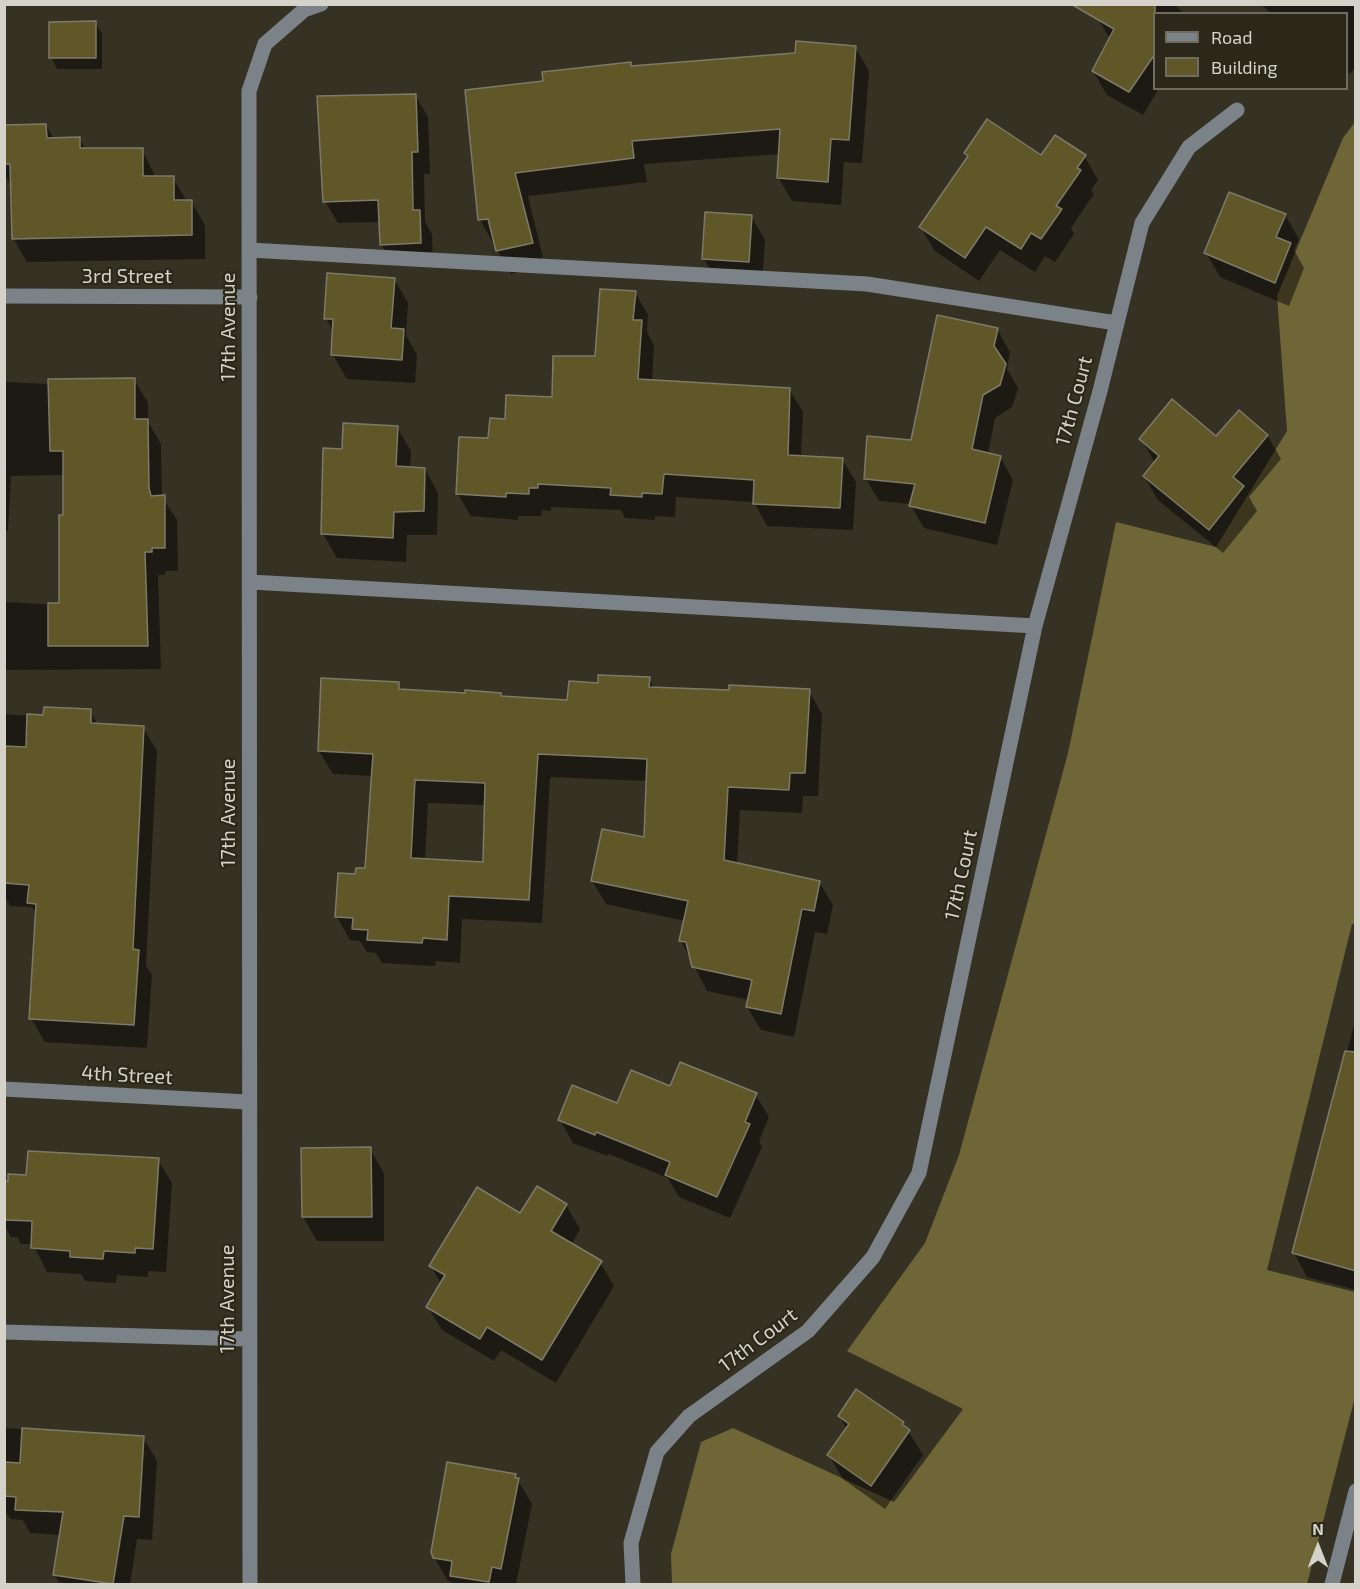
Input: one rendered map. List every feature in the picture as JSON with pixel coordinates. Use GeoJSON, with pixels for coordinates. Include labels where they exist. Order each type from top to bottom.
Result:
{"type":"FeatureCollection","features":[{"type":"Feature","properties":{"kind":"street","name":"17th Avenue"},"geometry":{"type":"LineString","coordinates":[[250,1584],[248,1339],[249,91],[265,44],[304,10],[321,4]]}},
{"type":"Feature","properties":{"kind":"street","name":"17th Court"},"geometry":{"type":"LineString","coordinates":[[633,1584],[631,1543],[657,1452],[689,1416],[808,1330],[873,1257],[919,1173],[1035,626],[1142,223],[1189,147],[1237,110]]}},
{"type":"Feature","properties":{"kind":"street"},"geometry":{"type":"LineString","coordinates":[[249,250],[867,284],[1116,323]]}},
{"type":"Feature","properties":{"kind":"street","name":"3rd Street"},"geometry":{"type":"LineString","coordinates":[[4,296],[250,297]]}},
{"type":"Feature","properties":{"kind":"street"},"geometry":{"type":"LineString","coordinates":[[250,582],[1035,626]]}},
{"type":"Feature","properties":{"kind":"street","name":"4th Street"},"geometry":{"type":"LineString","coordinates":[[4,1089],[248,1102]]}},
{"type":"Feature","properties":{"kind":"street"},"geometry":{"type":"LineString","coordinates":[[4,1332],[248,1339]]}},
{"type":"Feature","properties":{"kind":"street"},"geometry":{"type":"LineString","coordinates":[[1332,1584],[1356,1491]]}},
{"type":"Feature","properties":{"kind":"shaded area"},"geometry":{"type":"Polygon","coordinates":[[[1355,122],[1355,924],[1352,924],[1267,1270],[1355,1292],[1355,1397],[1307,1584],[672,1584],[671,1554],[701,1442],[733,1428],[894,1502],[963,1409],[847,1351],[925,1243],[959,1155],[1068,753],[1116,522],[1216,547],[1287,431],[1277,296],[1343,138],[1355,122]]]}},
{"type":"Feature","properties":{"kind":"building"},"geometry":{"type":"Polygon","coordinates":[[[1071,4],[1155,4],[1153,57],[1129,92],[1092,71],[1114,29],[1071,4]]]}},
{"type":"Feature","properties":{"kind":"building"},"geometry":{"type":"Polygon","coordinates":[[[96,21],[96,58],[49,58],[49,22],[96,21]]]}},
{"type":"Feature","properties":{"kind":"building"},"geometry":{"type":"Polygon","coordinates":[[[796,41],[856,46],[849,140],[831,139],[828,182],[777,178],[780,129],[632,141],[634,158],[515,173],[533,243],[496,251],[488,219],[478,220],[465,90],[543,81],[542,72],[631,62],[631,66],[795,53],[796,41]]]}},
{"type":"Feature","properties":{"kind":"building"},"geometry":{"type":"Polygon","coordinates":[[[416,94],[418,152],[412,152],[413,210],[420,210],[421,243],[380,245],[378,200],[323,202],[317,96],[416,94]]]}},
{"type":"Feature","properties":{"kind":"building"},"geometry":{"type":"Polygon","coordinates":[[[987,119],[1041,155],[1055,135],[1086,155],[1077,168],[1081,170],[1056,206],[1062,209],[1041,239],[1031,233],[1021,249],[986,227],[965,258],[919,227],[968,156],[964,153],[987,119]]]}},
{"type":"Feature","properties":{"kind":"building"},"geometry":{"type":"Polygon","coordinates":[[[46,124],[47,138],[80,137],[80,148],[143,148],[143,176],[174,176],[174,200],[192,200],[192,235],[12,239],[10,164],[4,164],[4,125],[46,124]]]}},
{"type":"Feature","properties":{"kind":"building"},"geometry":{"type":"Polygon","coordinates":[[[1229,192],[1286,214],[1276,237],[1291,243],[1275,283],[1204,253],[1229,192]]]}},
{"type":"Feature","properties":{"kind":"building"},"geometry":{"type":"Polygon","coordinates":[[[705,212],[752,215],[749,262],[702,259],[705,212]]]}},
{"type":"Feature","properties":{"kind":"building"},"geometry":{"type":"Polygon","coordinates":[[[327,273],[395,278],[391,328],[404,329],[402,360],[331,355],[333,319],[324,319],[327,273]]]}},
{"type":"Feature","properties":{"kind":"building"},"geometry":{"type":"Polygon","coordinates":[[[600,289],[636,291],[633,320],[642,320],[638,379],[790,388],[788,455],[843,458],[840,508],[753,504],[754,480],[664,474],[662,494],[642,493],[642,497],[610,495],[611,488],[538,484],[538,488],[529,488],[529,494],[506,493],[506,497],[456,494],[459,437],[488,438],[490,418],[505,419],[506,395],[552,397],[553,356],[595,356],[600,289]]]}},
{"type":"Feature","properties":{"kind":"building"},"geometry":{"type":"Polygon","coordinates":[[[937,315],[998,328],[994,346],[1006,364],[1000,385],[983,395],[972,449],[1001,456],[985,523],[909,506],[915,484],[864,479],[867,436],[911,440],[937,315]]]}},
{"type":"Feature","properties":{"kind":"building"},"geometry":{"type":"Polygon","coordinates":[[[135,378],[135,419],[148,419],[151,496],[165,495],[165,548],[152,548],[152,552],[145,552],[148,646],[48,646],[48,603],[59,603],[59,515],[63,515],[63,451],[50,451],[48,379],[135,378]]]}},
{"type":"Feature","properties":{"kind":"building"},"geometry":{"type":"Polygon","coordinates":[[[1172,399],[1216,436],[1239,410],[1268,435],[1233,477],[1244,486],[1209,530],[1143,476],[1159,456],[1139,439],[1172,399]]]}},
{"type":"Feature","properties":{"kind":"building"},"geometry":{"type":"Polygon","coordinates":[[[343,423],[398,426],[396,466],[425,468],[424,511],[394,512],[393,538],[321,534],[323,448],[342,449],[343,423]]]}},
{"type":"Feature","properties":{"kind":"building"},"geometry":{"type":"Polygon","coordinates":[[[598,675],[650,677],[649,687],[729,690],[729,685],[810,689],[805,773],[790,773],[789,790],[728,787],[724,860],[820,881],[814,911],[802,909],[781,1014],[746,1007],[752,980],[692,967],[686,942],[679,941],[688,901],[591,881],[602,829],[644,837],[647,759],[538,754],[529,900],[449,896],[447,940],[423,938],[422,943],[367,940],[368,930],[352,929],[353,918],[335,917],[338,873],[355,874],[356,868],[365,868],[373,754],[318,751],[321,678],[399,682],[399,689],[465,693],[465,690],[501,693],[501,696],[567,700],[569,681],[598,683],[598,675]],[[415,780],[411,858],[483,862],[485,783],[415,780]]]}},
{"type":"Feature","properties":{"kind":"building"},"geometry":{"type":"Polygon","coordinates":[[[44,707],[91,709],[91,723],[144,726],[133,949],[139,950],[134,1025],[29,1019],[36,904],[27,903],[29,885],[4,883],[4,746],[26,747],[27,714],[43,715],[44,707]]]}},
{"type":"Feature","properties":{"kind":"building"},"geometry":{"type":"Polygon","coordinates":[[[1345,1051],[1356,1052],[1356,1271],[1292,1253],[1345,1051]]]}},
{"type":"Feature","properties":{"kind":"building"},"geometry":{"type":"Polygon","coordinates":[[[680,1062],[757,1093],[745,1122],[750,1124],[717,1197],[665,1175],[670,1162],[596,1132],[595,1135],[558,1120],[572,1085],[617,1103],[631,1070],[670,1086],[680,1062]]]}},
{"type":"Feature","properties":{"kind":"building"},"geometry":{"type":"Polygon","coordinates":[[[371,1147],[372,1217],[302,1217],[301,1148],[371,1147]]]}},
{"type":"Feature","properties":{"kind":"building"},"geometry":{"type":"Polygon","coordinates":[[[28,1151],[159,1158],[153,1249],[135,1248],[135,1253],[104,1251],[103,1259],[70,1257],[70,1251],[31,1248],[32,1221],[6,1220],[4,1214],[4,1181],[8,1181],[8,1174],[26,1175],[28,1151]]]}},
{"type":"Feature","properties":{"kind":"building"},"geometry":{"type":"Polygon","coordinates":[[[537,1186],[567,1204],[551,1231],[602,1261],[542,1360],[487,1327],[480,1339],[426,1307],[445,1275],[429,1266],[477,1187],[520,1213],[537,1186]]]}},
{"type":"Feature","properties":{"kind":"building"},"geometry":{"type":"Polygon","coordinates":[[[856,1389],[904,1422],[902,1424],[910,1430],[871,1486],[827,1455],[849,1424],[838,1416],[856,1389]]]}},
{"type":"Feature","properties":{"kind":"building"},"geometry":{"type":"Polygon","coordinates":[[[22,1428],[144,1436],[139,1517],[124,1516],[113,1584],[53,1575],[63,1512],[15,1510],[16,1497],[4,1496],[4,1462],[20,1463],[22,1428]]]}},
{"type":"Feature","properties":{"kind":"building"},"geometry":{"type":"Polygon","coordinates":[[[447,1462],[516,1474],[515,1478],[519,1478],[501,1569],[492,1567],[489,1582],[450,1576],[452,1561],[433,1558],[431,1552],[447,1462]]]}}]}
